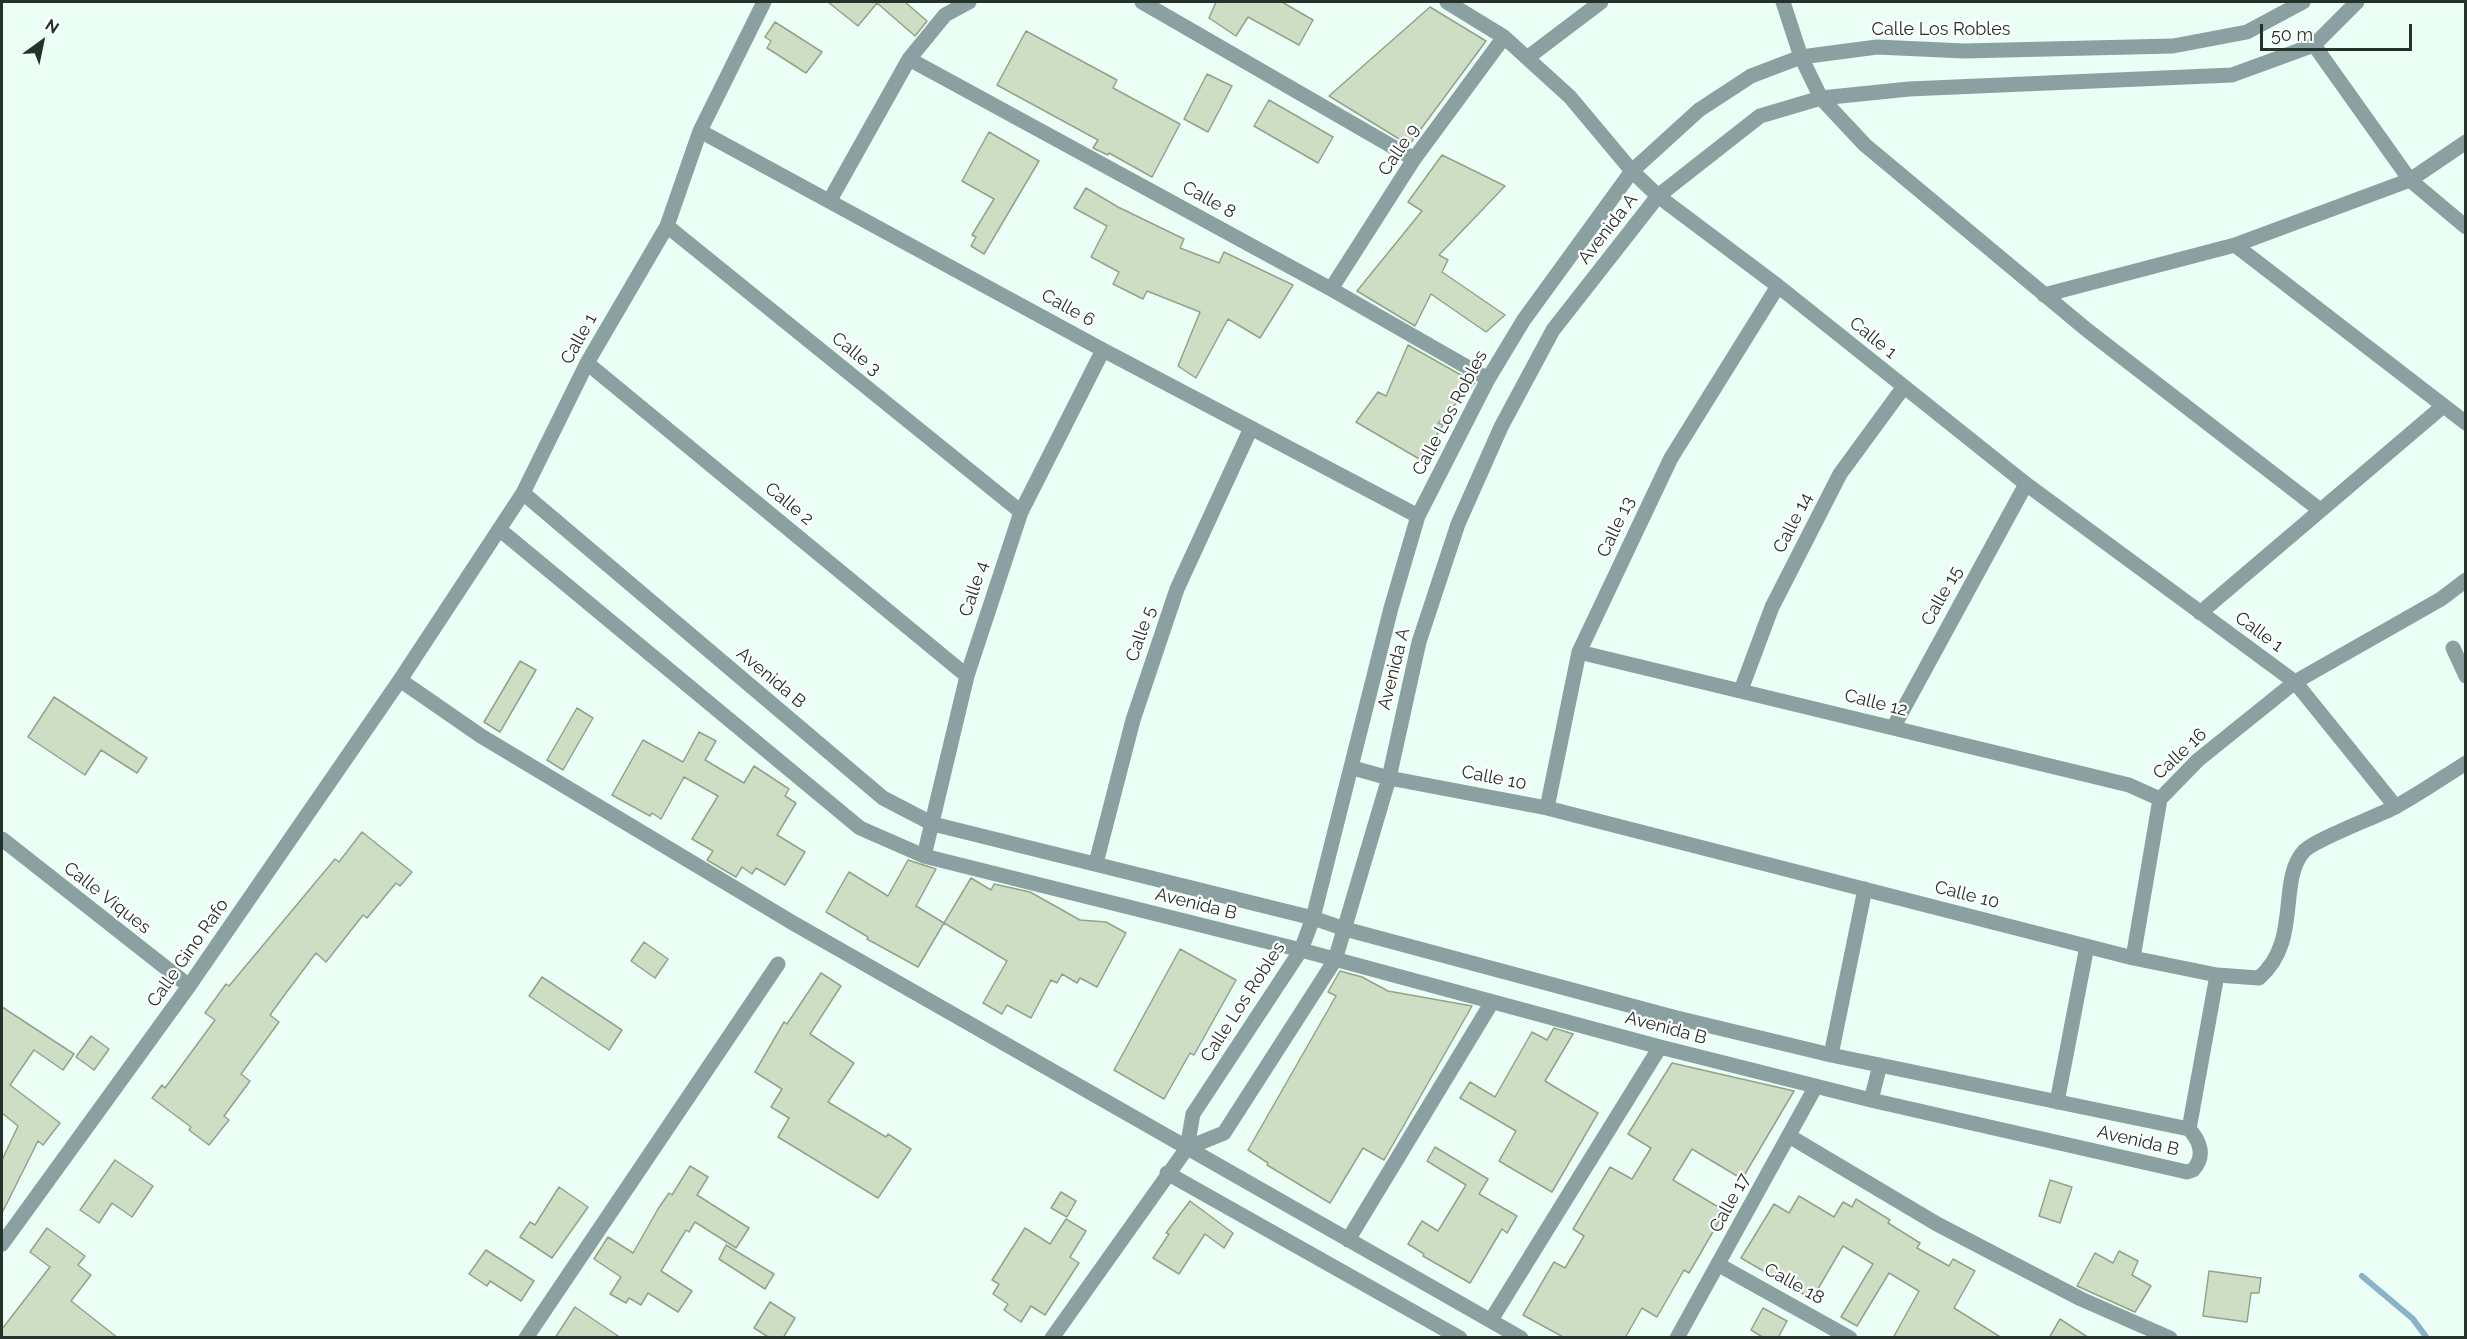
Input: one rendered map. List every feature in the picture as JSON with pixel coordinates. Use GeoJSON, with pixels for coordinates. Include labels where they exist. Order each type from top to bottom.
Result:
{"type":"FeatureCollection","features":[{"type":"Feature","properties":{"kind":"street","name":"Calle 1"},"geometry":{"type":"LineString","coordinates":[[400,680],[523,493],[587,363],[667,226],[700,131],[764,2]]}},
{"type":"Feature","properties":{"kind":"street"},"geometry":{"type":"LineString","coordinates":[[830,200],[909,59],[945,15],[969,2]]}},
{"type":"Feature","properties":{"kind":"street"},"geometry":{"type":"LineString","coordinates":[[1142,2],[1414,159]]}},
{"type":"Feature","properties":{"kind":"street","name":"Calle 1"},"geometry":{"type":"LineString","coordinates":[[1448,2],[1504,37],[1570,97],[1632,171],[1658,196],[1778,286],[2026,484],[2295,682],[2396,807]]}},
{"type":"Feature","properties":{"kind":"street"},"geometry":{"type":"LineString","coordinates":[[1527,58],[1601,2]]}},
{"type":"Feature","properties":{"kind":"street"},"geometry":{"type":"LineString","coordinates":[[1783,2],[1801,57],[1821,98],[1865,145],[2044,295],[2320,510]]}},
{"type":"Feature","properties":{"kind":"street","name":"Calle Los Robles"},"geometry":{"type":"LineString","coordinates":[[1052,1338],[1167,1173],[1187,1148],[1193,1114],[1301,950],[1313,918],[1353,768],[1391,608],[1418,516],[1488,379],[1523,321],[1632,171],[1700,110],[1750,76],[1801,57],[1877,47],[1976,51],[2173,46],[2247,32],[2303,2]]}},
{"type":"Feature","properties":{"kind":"street"},"geometry":{"type":"LineString","coordinates":[[2354,2],[2314,45],[2410,180],[2466,227]]}},
{"type":"Feature","properties":{"kind":"street","name":"Calle 9"},"geometry":{"type":"LineString","coordinates":[[1331,289],[1414,159],[1504,37]]}},
{"type":"Feature","properties":{"kind":"street","name":"Avenida A"},"geometry":{"type":"LineString","coordinates":[[1187,1148],[1224,1133],[1335,960],[1389,778],[1419,642],[1458,524],[1501,427],[1553,330],[1658,196],[1760,116],[1821,98],[1909,89],[2232,75],[2314,45]]}},
{"type":"Feature","properties":{"kind":"street","name":"Calle 8"},"geometry":{"type":"LineString","coordinates":[[909,59],[1331,289],[1488,379]]}},
{"type":"Feature","properties":{"kind":"street","name":"Calle 6"},"geometry":{"type":"LineString","coordinates":[[700,131],[1103,350],[1418,516]]}},
{"type":"Feature","properties":{"kind":"street"},"geometry":{"type":"LineString","coordinates":[[2044,295],[2235,245],[2410,180],[2466,142]]}},
{"type":"Feature","properties":{"kind":"street","name":"Calle 3"},"geometry":{"type":"LineString","coordinates":[[667,226],[1021,512]]}},
{"type":"Feature","properties":{"kind":"street"},"geometry":{"type":"LineString","coordinates":[[2235,245],[2442,407],[2466,423]]}},
{"type":"Feature","properties":{"kind":"street","name":"Calle 13"},"geometry":{"type":"LineString","coordinates":[[1547,808],[1579,652],[1671,458],[1778,286]]}},
{"type":"Feature","properties":{"kind":"street","name":"Calle 4"},"geometry":{"type":"LineString","coordinates":[[924,855],[967,676],[1021,512],[1103,350]]}},
{"type":"Feature","properties":{"kind":"street","name":"Calle 2"},"geometry":{"type":"LineString","coordinates":[[587,363],[967,676]]}},
{"type":"Feature","properties":{"kind":"street","name":"Calle 14"},"geometry":{"type":"LineString","coordinates":[[1741,690],[1772,607],[1840,474],[1903,388]]}},
{"type":"Feature","properties":{"kind":"street"},"geometry":{"type":"LineString","coordinates":[[2200,613],[2442,407]]}},
{"type":"Feature","properties":{"kind":"street","name":"Calle 5"},"geometry":{"type":"LineString","coordinates":[[1096,863],[1133,720],[1177,589],[1251,428]]}},
{"type":"Feature","properties":{"kind":"street","name":"Calle 15"},"geometry":{"type":"LineString","coordinates":[[1893,728],[2026,484]]}},
{"type":"Feature","properties":{"kind":"street","name":"Avenida B"},"geometry":{"type":"LineString","coordinates":[[499,529],[860,828],[924,855],[1301,950],[1660,1047],[1871,1100],[2187,1172],[2193,1170],[2201,1159],[2201,1147],[2188,1129],[1830,1055],[1673,1017],[1345,929],[1313,918],[933,824],[882,798],[523,493]]}},
{"type":"Feature","properties":{"kind":"street","name":"Calle 16"},"geometry":{"type":"LineString","coordinates":[[2133,958],[2160,799],[2198,760],[2295,682],[2441,599],[2466,580]]}},
{"type":"Feature","properties":{"kind":"street"},"geometry":{"type":"LineString","coordinates":[[2453,648],[2466,676]]}},
{"type":"Feature","properties":{"kind":"street","name":"Calle 12"},"geometry":{"type":"LineString","coordinates":[[1579,652],[2129,786],[2160,799]]}},
{"type":"Feature","properties":{"kind":"street"},"geometry":{"type":"LineString","coordinates":[[400,680],[481,736],[793,923],[1521,1338]]}},
{"type":"Feature","properties":{"kind":"street","name":"Calle Gino Rafo"},"geometry":{"type":"LineString","coordinates":[[2,1244],[189,986],[400,680]]}},
{"type":"Feature","properties":{"kind":"street","name":"Calle 10"},"geometry":{"type":"LineString","coordinates":[[1353,768],[1389,778],[1547,808],[2133,958],[2217,975],[2259,978],[2277,958],[2285,934],[2295,868],[2305,851],[2396,807],[2466,763]]}},
{"type":"Feature","properties":{"kind":"street","name":"Calle Viques"},"geometry":{"type":"LineString","coordinates":[[2,839],[189,986]]}},
{"type":"Feature","properties":{"kind":"street"},"geometry":{"type":"LineString","coordinates":[[1830,1055],[1865,889]]}},
{"type":"Feature","properties":{"kind":"street"},"geometry":{"type":"LineString","coordinates":[[2057,1102],[2087,946]]}},
{"type":"Feature","properties":{"kind":"street"},"geometry":{"type":"LineString","coordinates":[[526,1338],[777,964]]}},
{"type":"Feature","properties":{"kind":"street"},"geometry":{"type":"LineString","coordinates":[[2188,1129],[2217,975]]}},
{"type":"Feature","properties":{"kind":"street"},"geometry":{"type":"LineString","coordinates":[[1348,1240],[1492,1002]]}},
{"type":"Feature","properties":{"kind":"street"},"geometry":{"type":"LineString","coordinates":[[1491,1320],[1660,1047]]}},
{"type":"Feature","properties":{"kind":"street"},"geometry":{"type":"LineString","coordinates":[[1871,1100],[1880,1065]]}},
{"type":"Feature","properties":{"kind":"street","name":"Calle 17"},"geometry":{"type":"LineString","coordinates":[[1677,1338],[1816,1086]]}},
{"type":"Feature","properties":{"kind":"street"},"geometry":{"type":"LineString","coordinates":[[1789,1136],[1937,1224],[2081,1299],[2170,1338]]}},
{"type":"Feature","properties":{"kind":"street"},"geometry":{"type":"LineString","coordinates":[[1167,1173],[1460,1338]]}},
{"type":"Feature","properties":{"kind":"street","name":"Calle 18"},"geometry":{"type":"LineString","coordinates":[[1719,1265],[1850,1338]]}},
{"type":"Feature","properties":{"kind":"building"},"geometry":{"type":"Polygon","coordinates":[[[828,2],[905,2],[927,21],[915,36],[877,3],[858,26],[828,2]]]}},
{"type":"Feature","properties":{"kind":"building"},"geometry":{"type":"Polygon","coordinates":[[[1216,2],[1282,2],[1313,20],[1299,45],[1248,17],[1236,36],[1209,18],[1216,2]]]}},
{"type":"Feature","properties":{"kind":"building"},"geometry":{"type":"Polygon","coordinates":[[[1430,7],[1486,41],[1409,145],[1329,96],[1430,7]]]}},
{"type":"Feature","properties":{"kind":"building"},"geometry":{"type":"Polygon","coordinates":[[[775,22],[822,52],[806,73],[767,48],[771,41],[765,37],[775,22]]]}},
{"type":"Feature","properties":{"kind":"building"},"geometry":{"type":"Polygon","coordinates":[[[1026,31],[1117,80],[1113,88],[1180,124],[1152,177],[1109,153],[1108,155],[1093,148],[1098,140],[997,85],[1026,31]]]}},
{"type":"Feature","properties":{"kind":"building"},"geometry":{"type":"Polygon","coordinates":[[[1207,74],[1232,86],[1208,132],[1184,119],[1207,74]]]}},
{"type":"Feature","properties":{"kind":"building"},"geometry":{"type":"Polygon","coordinates":[[[1269,100],[1333,137],[1318,163],[1254,126],[1269,100]]]}},
{"type":"Feature","properties":{"kind":"building"},"geometry":{"type":"Polygon","coordinates":[[[989,132],[1039,161],[984,254],[971,246],[976,237],[972,235],[994,199],[962,181],[989,132]]]}},
{"type":"Feature","properties":{"kind":"building"},"geometry":{"type":"Polygon","coordinates":[[[1442,155],[1505,186],[1439,255],[1448,260],[1442,272],[1505,315],[1486,332],[1431,294],[1415,326],[1357,291],[1422,211],[1408,202],[1442,155]]]}},
{"type":"Feature","properties":{"kind":"building"},"geometry":{"type":"Polygon","coordinates":[[[1086,188],[1118,207],[1184,239],[1180,248],[1219,263],[1224,252],[1293,285],[1260,338],[1228,319],[1196,378],[1178,366],[1200,312],[1147,291],[1143,299],[1113,284],[1119,272],[1091,257],[1107,226],[1074,208],[1086,188]]]}},
{"type":"Feature","properties":{"kind":"building"},"geometry":{"type":"Polygon","coordinates":[[[1408,345],[1475,383],[1438,423],[1443,425],[1421,460],[1356,422],[1378,392],[1386,396],[1408,345]]]}},
{"type":"Feature","properties":{"kind":"building"},"geometry":{"type":"Polygon","coordinates":[[[520,661],[536,670],[500,732],[484,722],[520,661]]]}},
{"type":"Feature","properties":{"kind":"building"},"geometry":{"type":"Polygon","coordinates":[[[54,697],[147,758],[137,773],[101,750],[85,775],[28,737],[54,697]]]}},
{"type":"Feature","properties":{"kind":"building"},"geometry":{"type":"Polygon","coordinates":[[[577,708],[593,718],[563,770],[547,760],[577,708]]]}},
{"type":"Feature","properties":{"kind":"building"},"geometry":{"type":"Polygon","coordinates":[[[699,732],[716,741],[705,760],[744,783],[754,766],[789,789],[785,796],[796,803],[777,835],[805,852],[785,885],[756,868],[752,874],[742,867],[736,877],[707,860],[713,851],[692,839],[718,796],[684,777],[661,819],[652,813],[650,816],[612,795],[643,740],[683,762],[699,732]]]}},
{"type":"Feature","properties":{"kind":"building"},"geometry":{"type":"Polygon","coordinates":[[[362,832],[412,872],[400,886],[396,883],[367,918],[363,915],[326,962],[316,953],[286,993],[270,1015],[279,1022],[241,1074],[250,1081],[224,1116],[229,1120],[209,1145],[189,1130],[191,1127],[152,1098],[162,1085],[165,1088],[215,1020],[205,1013],[226,984],[229,986],[335,859],[339,862],[362,832]]]}},
{"type":"Feature","properties":{"kind":"building"},"geometry":{"type":"Polygon","coordinates":[[[908,860],[936,869],[916,906],[944,923],[918,967],[867,939],[868,937],[826,912],[849,872],[888,896],[908,860]]]}},
{"type":"Feature","properties":{"kind":"building"},"geometry":{"type":"Polygon","coordinates":[[[971,878],[991,890],[994,884],[1030,892],[1080,920],[1106,922],[1126,933],[1097,987],[1080,978],[1077,983],[1062,974],[1057,983],[1051,980],[1031,1018],[1007,1005],[1002,1014],[983,1003],[1007,961],[944,923],[971,878]]]}},
{"type":"Feature","properties":{"kind":"building"},"geometry":{"type":"Polygon","coordinates":[[[644,942],[668,959],[655,978],[631,961],[644,942]]]}},
{"type":"Feature","properties":{"kind":"building"},"geometry":{"type":"Polygon","coordinates":[[[1180,949],[1236,980],[1194,1055],[1190,1053],[1164,1099],[1114,1070],[1180,949]]]}},
{"type":"Feature","properties":{"kind":"building"},"geometry":{"type":"Polygon","coordinates":[[[1340,971],[1362,977],[1388,991],[1472,1006],[1384,1160],[1363,1148],[1330,1203],[1267,1165],[1268,1163],[1248,1150],[1336,996],[1328,992],[1340,971]]]}},
{"type":"Feature","properties":{"kind":"building"},"geometry":{"type":"Polygon","coordinates":[[[821,973],[841,986],[810,1034],[854,1063],[828,1102],[886,1137],[888,1134],[911,1149],[878,1198],[778,1137],[789,1118],[771,1107],[782,1089],[755,1072],[784,1022],[787,1024],[821,973]]]}},
{"type":"Feature","properties":{"kind":"building"},"geometry":{"type":"Polygon","coordinates":[[[542,977],[622,1030],[609,1050],[529,996],[542,977]]]}},
{"type":"Feature","properties":{"kind":"building"},"geometry":{"type":"Polygon","coordinates":[[[2,1007],[74,1054],[63,1070],[34,1050],[10,1085],[60,1123],[43,1145],[38,1141],[2,1213],[2,1160],[18,1126],[2,1113],[2,1007]]]}},
{"type":"Feature","properties":{"kind":"building"},"geometry":{"type":"Polygon","coordinates":[[[1554,1028],[1573,1034],[1545,1081],[1598,1113],[1552,1192],[1499,1161],[1516,1131],[1460,1098],[1470,1082],[1495,1097],[1532,1032],[1547,1040],[1554,1028]]]}},
{"type":"Feature","properties":{"kind":"building"},"geometry":{"type":"Polygon","coordinates":[[[91,1036],[109,1049],[94,1070],[76,1057],[91,1036]]]}},
{"type":"Feature","properties":{"kind":"building"},"geometry":{"type":"Polygon","coordinates":[[[1672,1063],[1794,1091],[1742,1179],[1692,1149],[1673,1180],[1725,1211],[1689,1273],[1684,1270],[1657,1317],[1642,1308],[1625,1338],[1565,1338],[1523,1315],[1554,1262],[1565,1268],[1584,1236],[1573,1229],[1610,1167],[1632,1179],[1651,1148],[1628,1134],[1672,1063]]]}},
{"type":"Feature","properties":{"kind":"building"},"geometry":{"type":"Polygon","coordinates":[[[1435,1147],[1488,1179],[1479,1194],[1517,1216],[1507,1233],[1502,1229],[1470,1283],[1423,1256],[1424,1254],[1408,1244],[1422,1221],[1438,1231],[1466,1185],[1427,1161],[1435,1147]]]}},
{"type":"Feature","properties":{"kind":"building"},"geometry":{"type":"Polygon","coordinates":[[[115,1160],[153,1186],[132,1217],[112,1203],[99,1223],[80,1210],[115,1160]]]}},
{"type":"Feature","properties":{"kind":"building"},"geometry":{"type":"Polygon","coordinates":[[[690,1166],[708,1177],[697,1195],[749,1228],[736,1248],[695,1222],[689,1232],[686,1230],[661,1271],[692,1291],[678,1312],[648,1293],[641,1305],[629,1298],[626,1303],[610,1294],[621,1277],[594,1259],[608,1237],[633,1253],[658,1209],[669,1193],[672,1195],[690,1166]]]}},
{"type":"Feature","properties":{"kind":"building"},"geometry":{"type":"Polygon","coordinates":[[[2050,1180],[2072,1187],[2060,1223],[2039,1216],[2050,1180]]]}},
{"type":"Feature","properties":{"kind":"building"},"geometry":{"type":"Polygon","coordinates":[[[559,1187],[588,1207],[552,1258],[520,1237],[530,1222],[535,1225],[559,1187]]]}},
{"type":"Feature","properties":{"kind":"building"},"geometry":{"type":"Polygon","coordinates":[[[1061,1192],[1076,1201],[1067,1217],[1051,1208],[1061,1192]]]}},
{"type":"Feature","properties":{"kind":"building"},"geometry":{"type":"Polygon","coordinates":[[[1799,1196],[1834,1217],[1843,1202],[1852,1207],[1856,1199],[1890,1220],[1888,1223],[1920,1243],[1917,1248],[1949,1266],[1953,1259],[1975,1271],[1954,1308],[2002,1338],[1893,1338],[1919,1291],[1889,1273],[1857,1326],[1841,1317],[1873,1264],[1843,1246],[1812,1299],[1741,1258],[1774,1204],[1789,1213],[1799,1196]]]}},
{"type":"Feature","properties":{"kind":"building"},"geometry":{"type":"Polygon","coordinates":[[[1190,1201],[1233,1233],[1224,1248],[1205,1234],[1179,1274],[1153,1258],[1169,1234],[1166,1233],[1190,1201]]]}},
{"type":"Feature","properties":{"kind":"building"},"geometry":{"type":"Polygon","coordinates":[[[1066,1219],[1086,1231],[1070,1257],[1079,1263],[1045,1315],[1031,1306],[1021,1322],[1004,1310],[1008,1304],[993,1294],[999,1284],[992,1280],[1025,1228],[1050,1244],[1066,1219]]]}},
{"type":"Feature","properties":{"kind":"building"},"geometry":{"type":"Polygon","coordinates":[[[47,1228],[85,1256],[78,1265],[91,1275],[71,1301],[118,1338],[2,1338],[2,1329],[50,1267],[30,1252],[47,1228]]]}},
{"type":"Feature","properties":{"kind":"building"},"geometry":{"type":"Polygon","coordinates":[[[726,1245],[774,1274],[765,1289],[719,1259],[726,1245]]]}},
{"type":"Feature","properties":{"kind":"building"},"geometry":{"type":"Polygon","coordinates":[[[486,1250],[534,1281],[521,1301],[490,1281],[487,1286],[469,1274],[486,1250]]]}},
{"type":"Feature","properties":{"kind":"building"},"geometry":{"type":"Polygon","coordinates":[[[2119,1251],[2138,1261],[2132,1275],[2151,1286],[2135,1312],[2077,1286],[2095,1253],[2113,1263],[2119,1251]]]}},
{"type":"Feature","properties":{"kind":"building"},"geometry":{"type":"Polygon","coordinates":[[[2209,1271],[2261,1278],[2259,1293],[2251,1293],[2247,1322],[2203,1316],[2209,1271]]]}},
{"type":"Feature","properties":{"kind":"building"},"geometry":{"type":"Polygon","coordinates":[[[770,1302],[795,1318],[783,1338],[770,1338],[754,1328],[770,1302]]]}},
{"type":"Feature","properties":{"kind":"building"},"geometry":{"type":"Polygon","coordinates":[[[575,1307],[621,1338],[555,1338],[575,1307]]]}},
{"type":"Feature","properties":{"kind":"building"},"geometry":{"type":"Polygon","coordinates":[[[1763,1308],[1787,1321],[1778,1338],[1764,1338],[1751,1330],[1763,1308]]]}},
{"type":"Feature","properties":{"kind":"building"},"geometry":{"type":"Polygon","coordinates":[[[2060,1319],[2089,1338],[2049,1338],[2060,1319]]]}},
{"type":"Feature","properties":{"kind":"waterway"},"geometry":{"type":"LineString","coordinates":[[2362,1276],[2413,1319],[2427,1338]]}}]}
